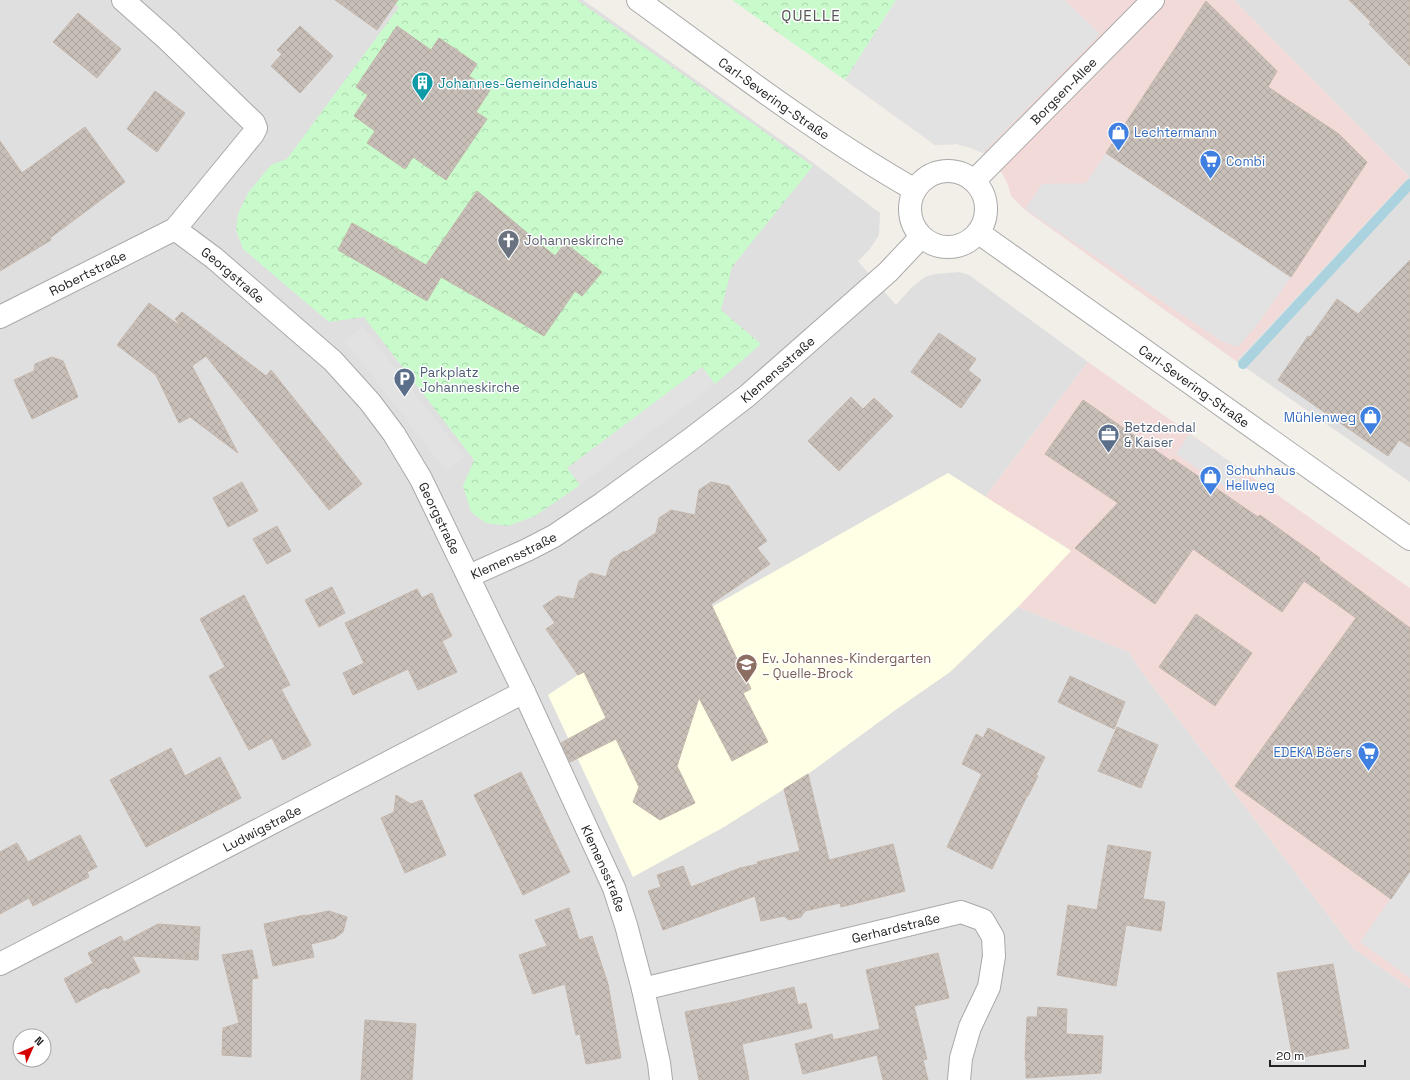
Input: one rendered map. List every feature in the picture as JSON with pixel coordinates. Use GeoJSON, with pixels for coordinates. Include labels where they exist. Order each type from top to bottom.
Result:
{"type":"FeatureCollection","features":[{"type":"Feature","properties":{"kind":"street"},"geometry":{"type":"LineString","coordinates":[[123,0],[168,40],[254,123],[256,128],[253,134],[175,229]]}},
{"type":"Feature","properties":{"kind":"street","name":"Carl-Severing-Straße"},"geometry":{"type":"LineString","coordinates":[[638,0],[809,124],[873,166],[915,190]]}},
{"type":"Feature","properties":{"kind":"street","name":"Borgsen-Allee"},"geometry":{"type":"LineString","coordinates":[[974,181],[1153,0]]}},
{"type":"Feature","properties":{"kind":"street"},"geometry":{"type":"LineString","coordinates":[[942,172],[953,172],[964,175],[974,181],[981,190],[985,200],[986,212],[984,222],[979,233],[969,242],[957,247],[944,248],[932,244],[921,237],[915,229],[911,219],[910,209],[911,199],[915,190],[922,181],[931,175],[942,172]]}},
{"type":"Feature","properties":{"kind":"street","name":"Robertstraße"},"geometry":{"type":"LineString","coordinates":[[0,317],[175,229]]}},
{"type":"Feature","properties":{"kind":"street","name":"Georgstraße"},"geometry":{"type":"LineString","coordinates":[[175,229],[214,258],[334,360],[370,402],[394,434],[421,479],[469,576]]}},
{"type":"Feature","properties":{"kind":"street","name":"Carl-Severing-Straße"},"geometry":{"type":"LineString","coordinates":[[979,233],[1410,539]]}},
{"type":"Feature","properties":{"kind":"street","name":"Klemensstraße"},"geometry":{"type":"LineString","coordinates":[[661,1080],[659,1063],[643,989],[626,925],[614,888],[469,576],[554,536],[691,439],[759,386],[888,272],[921,237]]}},
{"type":"Feature","properties":{"kind":"street","name":"Ludwigstraße"},"geometry":{"type":"LineString","coordinates":[[0,964],[524,692]]}},
{"type":"Feature","properties":{"kind":"street","name":"Gerhardstraße"},"geometry":{"type":"LineString","coordinates":[[643,989],[961,912],[983,920],[993,937],[994,956],[989,987],[970,1027],[961,1058],[959,1080]]}},
{"type":"Feature","properties":{"kind":"shaded area"},"geometry":{"type":"Polygon","coordinates":[[[0,0],[583,0],[808,159],[880,213],[879,235],[869,250],[858,261],[896,305],[912,287],[925,277],[935,274],[959,272],[969,275],[1088,362],[985,497],[1071,551],[1018,607],[1129,652],[1139,668],[1354,949],[1410,988],[1410,1080],[0,1080],[0,0]]]}},
{"type":"Feature","properties":{"kind":"shaded area"},"geometry":{"type":"Polygon","coordinates":[[[896,0],[1234,0],[1409,177],[1236,361],[1025,210],[1011,196],[1008,185],[1002,173],[983,153],[957,144],[935,145],[845,80],[896,0]]]}},
{"type":"Feature","properties":{"kind":"shaded area"},"geometry":{"type":"Polygon","coordinates":[[[896,0],[1065,0],[1100,34],[983,153],[957,144],[935,145],[845,80],[896,0]]]}},
{"type":"Feature","properties":{"kind":"shaded area"},"geometry":{"type":"Polygon","coordinates":[[[1234,0],[1410,0],[1410,482],[1236,361],[1409,177],[1234,0]]]}},
{"type":"Feature","properties":{"kind":"shaded area"},"geometry":{"type":"Polygon","coordinates":[[[1106,153],[1291,277],[1260,321],[1238,347],[1221,341],[1025,209],[1042,184],[1086,183],[1106,153]]]}},
{"type":"Feature","properties":{"kind":"shaded area","name":"Parkplatz Johanneskirche"},"geometry":{"type":"Polygon","coordinates":[[[363,327],[465,457],[446,471],[345,341],[363,327]]]}},
{"type":"Feature","properties":{"kind":"shaded area"},"geometry":{"type":"Polygon","coordinates":[[[1088,362],[1410,588],[1410,988],[1354,949],[1139,668],[1129,652],[1018,607],[1071,550],[985,497],[1088,362]]]}},
{"type":"Feature","properties":{"kind":"shaded area"},"geometry":{"type":"Polygon","coordinates":[[[702,367],[715,384],[580,485],[567,468],[702,367]]]}},
{"type":"Feature","properties":{"kind":"shaded area"},"geometry":{"type":"Polygon","coordinates":[[[1189,434],[1245,472],[1232,492],[1176,454],[1189,434]]]}},
{"type":"Feature","properties":{"kind":"shaded area","name":"Ev. Johannes-Kindergarten – Quelle-Brock"},"geometry":{"type":"Polygon","coordinates":[[[948,473],[1071,551],[1018,607],[950,672],[808,774],[724,827],[633,877],[548,695],[578,675],[687,621],[948,473]]]}},
{"type":"Feature","properties":{"kind":"shaded area"},"geometry":{"type":"Polygon","coordinates":[[[1410,871],[1410,978],[1360,942],[1410,871]]]}},
{"type":"Feature","properties":{"kind":"green space"},"geometry":{"type":"Polygon","coordinates":[[[389,0],[577,0],[813,166],[732,267],[721,310],[761,344],[715,384],[702,367],[568,468],[580,485],[535,516],[508,526],[486,523],[471,512],[463,486],[474,460],[364,317],[329,322],[243,249],[236,230],[238,214],[248,193],[271,165],[287,159],[399,7],[389,0]]]}},
{"type":"Feature","properties":{"kind":"green space"},"geometry":{"type":"Polygon","coordinates":[[[732,0],[896,0],[845,80],[732,0]]]}},
{"type":"Feature","properties":{"kind":"building"},"geometry":{"type":"Polygon","coordinates":[[[335,0],[398,0],[377,30],[335,0]]]}},
{"type":"Feature","properties":{"kind":"building"},"geometry":{"type":"Polygon","coordinates":[[[1349,0],[1410,0],[1410,66],[1369,24],[1371,22],[1349,0]]]}},
{"type":"Feature","properties":{"kind":"building"},"geometry":{"type":"Polygon","coordinates":[[[1206,1],[1277,71],[1268,87],[1339,134],[1367,162],[1291,277],[1106,153],[1206,1]]]}},
{"type":"Feature","properties":{"kind":"building"},"geometry":{"type":"Polygon","coordinates":[[[78,13],[121,49],[97,78],[53,42],[78,13]]]}},
{"type":"Feature","properties":{"kind":"building"},"geometry":{"type":"Polygon","coordinates":[[[300,26],[333,56],[300,93],[271,66],[282,54],[277,50],[300,26]]]}},
{"type":"Feature","properties":{"kind":"building","name":"Johannes-Gemeindehaus"},"geometry":{"type":"Polygon","coordinates":[[[397,26],[431,50],[439,38],[477,64],[469,76],[490,90],[476,112],[487,119],[446,180],[413,157],[405,169],[367,143],[375,131],[354,116],[368,95],[356,87],[397,26]]]}},
{"type":"Feature","properties":{"kind":"building"},"geometry":{"type":"Polygon","coordinates":[[[155,91],[185,113],[157,152],[127,129],[155,91]]]}},
{"type":"Feature","properties":{"kind":"building"},"geometry":{"type":"Polygon","coordinates":[[[85,127],[125,182],[50,238],[51,240],[0,271],[0,141],[22,173],[85,127]]]}},
{"type":"Feature","properties":{"kind":"building","name":"Johanneskirche"},"geometry":{"type":"Polygon","coordinates":[[[477,191],[555,256],[565,243],[602,272],[582,296],[575,291],[544,336],[441,277],[427,301],[338,250],[352,223],[426,265],[477,191]]]}},
{"type":"Feature","properties":{"kind":"building"},"geometry":{"type":"Polygon","coordinates":[[[1410,260],[1410,447],[1399,440],[1388,456],[1278,380],[1308,336],[1310,337],[1337,299],[1358,314],[1410,260]]]}},
{"type":"Feature","properties":{"kind":"building"},"geometry":{"type":"Polygon","coordinates":[[[149,303],[183,328],[175,319],[182,312],[266,376],[271,370],[362,484],[329,510],[206,356],[192,366],[238,453],[190,417],[179,423],[156,375],[117,345],[149,303]]]}},
{"type":"Feature","properties":{"kind":"building"},"geometry":{"type":"Polygon","coordinates":[[[939,333],[976,359],[968,370],[981,380],[961,408],[911,372],[939,333]]]}},
{"type":"Feature","properties":{"kind":"building"},"geometry":{"type":"Polygon","coordinates":[[[52,357],[63,361],[78,397],[32,419],[14,380],[34,371],[35,364],[52,357]]]}},
{"type":"Feature","properties":{"kind":"building"},"geometry":{"type":"Polygon","coordinates":[[[851,397],[863,409],[874,398],[893,416],[839,471],[808,441],[851,397]]]}},
{"type":"Feature","properties":{"kind":"building"},"geometry":{"type":"Polygon","coordinates":[[[1083,400],[1171,461],[1173,459],[1258,517],[1260,515],[1320,558],[1319,560],[1410,628],[1410,871],[1391,899],[1235,786],[1356,618],[1304,581],[1282,612],[1193,549],[1155,604],[1075,548],[1118,503],[1045,454],[1083,400]]]}},
{"type":"Feature","properties":{"kind":"building"},"geometry":{"type":"Polygon","coordinates":[[[242,482],[258,511],[228,527],[213,498],[242,482]]]}},
{"type":"Feature","properties":{"kind":"building"},"geometry":{"type":"Polygon","coordinates":[[[711,482],[729,486],[767,541],[757,548],[770,564],[711,604],[751,689],[743,693],[768,742],[732,761],[699,698],[677,766],[695,803],[660,820],[633,802],[639,787],[616,739],[570,762],[561,743],[606,718],[584,672],[578,675],[546,629],[555,623],[543,606],[558,596],[574,599],[579,581],[591,573],[606,577],[611,560],[656,533],[659,518],[671,510],[695,515],[699,490],[711,482]]]}},
{"type":"Feature","properties":{"kind":"building"},"geometry":{"type":"Polygon","coordinates":[[[277,526],[291,551],[267,564],[253,539],[277,526]]]}},
{"type":"Feature","properties":{"kind":"building"},"geometry":{"type":"Polygon","coordinates":[[[332,587],[345,613],[319,627],[305,600],[332,587]]]}},
{"type":"Feature","properties":{"kind":"building"},"geometry":{"type":"Polygon","coordinates":[[[417,589],[422,598],[432,593],[452,636],[442,641],[457,672],[418,690],[408,669],[353,695],[343,673],[364,663],[345,623],[417,589]]]}},
{"type":"Feature","properties":{"kind":"building"},"geometry":{"type":"Polygon","coordinates":[[[244,595],[290,685],[281,689],[311,745],[283,760],[272,738],[249,750],[209,676],[225,667],[200,619],[244,595]]]}},
{"type":"Feature","properties":{"kind":"building"},"geometry":{"type":"Polygon","coordinates":[[[1196,614],[1252,653],[1215,706],[1159,667],[1196,614]]]}},
{"type":"Feature","properties":{"kind":"building"},"geometry":{"type":"Polygon","coordinates":[[[1070,676],[1125,702],[1114,729],[1058,702],[1070,676]]]}},
{"type":"Feature","properties":{"kind":"building"},"geometry":{"type":"Polygon","coordinates":[[[1117,727],[1158,745],[1141,788],[1098,771],[1117,727]]]}},
{"type":"Feature","properties":{"kind":"building"},"geometry":{"type":"Polygon","coordinates":[[[988,728],[1045,757],[1036,775],[1038,776],[992,869],[947,847],[982,774],[962,764],[976,734],[983,738],[988,728]]]}},
{"type":"Feature","properties":{"kind":"building"},"geometry":{"type":"Polygon","coordinates":[[[171,748],[185,776],[220,757],[241,798],[146,847],[110,780],[171,748]]]}},
{"type":"Feature","properties":{"kind":"building"},"geometry":{"type":"Polygon","coordinates":[[[521,772],[570,872],[523,895],[474,795],[521,772]]]}},
{"type":"Feature","properties":{"kind":"building"},"geometry":{"type":"Polygon","coordinates":[[[808,774],[829,860],[893,844],[905,891],[841,907],[840,903],[805,911],[801,917],[789,920],[784,916],[761,921],[755,896],[663,930],[648,891],[661,887],[657,875],[683,866],[691,887],[740,868],[758,864],[757,862],[800,851],[784,789],[808,774]]]}},
{"type":"Feature","properties":{"kind":"building"},"geometry":{"type":"Polygon","coordinates":[[[396,795],[411,804],[422,800],[446,855],[405,873],[381,818],[394,812],[396,795]]]}},
{"type":"Feature","properties":{"kind":"building"},"geometry":{"type":"Polygon","coordinates":[[[80,835],[97,867],[87,872],[89,877],[33,906],[29,898],[0,914],[0,852],[17,843],[28,862],[80,835]]]}},
{"type":"Feature","properties":{"kind":"building"},"geometry":{"type":"Polygon","coordinates":[[[1108,845],[1151,852],[1143,899],[1165,902],[1161,931],[1126,925],[1116,986],[1057,975],[1068,905],[1097,910],[1108,845]]]}},
{"type":"Feature","properties":{"kind":"building"},"geometry":{"type":"Polygon","coordinates":[[[569,908],[579,940],[592,936],[608,984],[621,1058],[586,1064],[580,1034],[576,1035],[565,984],[533,994],[519,955],[547,946],[535,920],[569,908]]]}},
{"type":"Feature","properties":{"kind":"building"},"geometry":{"type":"Polygon","coordinates":[[[329,911],[347,917],[343,932],[335,938],[311,944],[314,957],[273,966],[264,924],[329,911]]]}},
{"type":"Feature","properties":{"kind":"building"},"geometry":{"type":"Polygon","coordinates":[[[158,924],[200,927],[198,960],[132,956],[140,972],[107,989],[106,987],[76,1003],[64,979],[93,963],[88,953],[121,936],[124,942],[158,924]]]}},
{"type":"Feature","properties":{"kind":"building"},"geometry":{"type":"Polygon","coordinates":[[[252,950],[258,978],[252,979],[251,1057],[222,1055],[223,1028],[239,1023],[222,955],[252,950]]]}},
{"type":"Feature","properties":{"kind":"building"},"geometry":{"type":"Polygon","coordinates":[[[938,953],[949,998],[914,1006],[927,1059],[923,1060],[928,1080],[883,1080],[877,1055],[803,1074],[795,1044],[832,1034],[833,1040],[880,1029],[866,970],[938,953]]]}},
{"type":"Feature","properties":{"kind":"building"},"geometry":{"type":"Polygon","coordinates":[[[1333,964],[1349,1048],[1293,1059],[1277,973],[1333,964]]]}},
{"type":"Feature","properties":{"kind":"building"},"geometry":{"type":"Polygon","coordinates":[[[794,987],[798,1005],[806,1003],[812,1028],[742,1044],[749,1080],[699,1080],[685,1012],[794,987]]]}},
{"type":"Feature","properties":{"kind":"building"},"geometry":{"type":"Polygon","coordinates":[[[1038,1007],[1067,1009],[1066,1034],[1103,1036],[1101,1073],[1026,1078],[1025,1060],[1027,1017],[1037,1017],[1038,1007]]]}},
{"type":"Feature","properties":{"kind":"building"},"geometry":{"type":"Polygon","coordinates":[[[365,1020],[416,1024],[412,1080],[361,1080],[365,1020]]]}},
{"type":"Feature","properties":{"kind":"waterway"},"geometry":{"type":"LineString","coordinates":[[1243,364],[1410,184]]}},
{"type":"Feature","properties":{"kind":"place","name":"Johannes-Gemeindehaus"},"geometry":{"type":"Point","coordinates":[422,102]}},
{"type":"Feature","properties":{"kind":"place","name":"Lechtermann"},"geometry":{"type":"Point","coordinates":[1119,152]}},
{"type":"Feature","properties":{"kind":"place","name":"Combi"},"geometry":{"type":"Point","coordinates":[1210,180]}},
{"type":"Feature","properties":{"kind":"place","name":"Johanneskirche"},"geometry":{"type":"Point","coordinates":[508,260]}},
{"type":"Feature","properties":{"kind":"place","name":"Parkplatz Johanneskirche"},"geometry":{"type":"Point","coordinates":[405,398]}},
{"type":"Feature","properties":{"kind":"place","name":"Mühlenweg"},"geometry":{"type":"Point","coordinates":[1371,436]}},
{"type":"Feature","properties":{"kind":"place","name":"Betzdendal & Kaiser"},"geometry":{"type":"Point","coordinates":[1108,454]}},
{"type":"Feature","properties":{"kind":"place","name":"Schuhhaus Hellweg"},"geometry":{"type":"Point","coordinates":[1210,496]}},
{"type":"Feature","properties":{"kind":"place","name":"Ev. Johannes-Kindergarten – Quelle-Brock"},"geometry":{"type":"Point","coordinates":[747,684]}},
{"type":"Feature","properties":{"kind":"place","name":"EDEKA Böers"},"geometry":{"type":"Point","coordinates":[1368,772]}},
{"type":"Feature","properties":{"kind":"district","name":"QUELLE"},"geometry":{"type":"Point","coordinates":[811,15]}}]}
